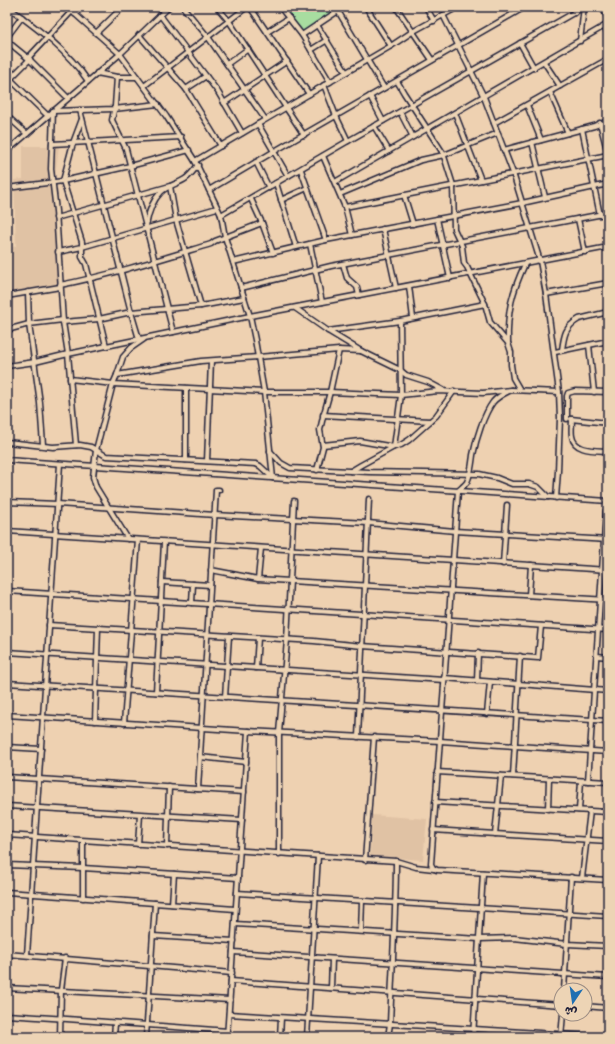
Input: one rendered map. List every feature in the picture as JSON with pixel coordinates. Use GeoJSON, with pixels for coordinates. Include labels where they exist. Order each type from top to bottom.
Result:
{"type":"FeatureCollection","features":[{"type":"Feature","properties":{"kind":"street"},"geometry":{"type":"LineString","coordinates":[[8,7],[48,37],[77,65],[88,81]]}},
{"type":"Feature","properties":{"kind":"street"},"geometry":{"type":"LineString","coordinates":[[67,7],[120,54],[158,104],[197,163],[221,215],[225,237],[250,316],[264,392],[273,478]]}},
{"type":"Feature","properties":{"kind":"street"},"geometry":{"type":"LineString","coordinates":[[48,116],[9,78],[73,12],[82,7]]}},
{"type":"Feature","properties":{"kind":"street"},"geometry":{"type":"LineString","coordinates":[[96,33],[123,7]]}},
{"type":"Feature","properties":{"kind":"street"},"geometry":{"type":"LineString","coordinates":[[160,7],[164,11]]}},
{"type":"Feature","properties":{"kind":"street"},"geometry":{"type":"LineString","coordinates":[[7,151],[120,54],[169,7]]}},
{"type":"Feature","properties":{"kind":"street"},"geometry":{"type":"LineString","coordinates":[[183,7],[208,37],[265,119]]}},
{"type":"Feature","properties":{"kind":"street"},"geometry":{"type":"LineString","coordinates":[[217,7],[229,21],[304,135]]}},
{"type":"Feature","properties":{"kind":"street"},"geometry":{"type":"LineString","coordinates":[[144,86],[249,7],[309,94]]}},
{"type":"Feature","properties":{"kind":"street"},"geometry":{"type":"LineString","coordinates":[[280,7],[302,35],[330,82]]}},
{"type":"Feature","properties":{"kind":"street"},"geometry":{"type":"LineString","coordinates":[[302,35],[344,7]]}},
{"type":"Feature","properties":{"kind":"street"},"geometry":{"type":"LineString","coordinates":[[366,7],[391,46]]}},
{"type":"Feature","properties":{"kind":"street"},"geometry":{"type":"LineString","coordinates":[[396,7],[432,60]]}},
{"type":"Feature","properties":{"kind":"street"},"geometry":{"type":"LineString","coordinates":[[426,7],[434,21]]}},
{"type":"Feature","properties":{"kind":"street"},"geometry":{"type":"LineString","coordinates":[[515,7],[517,12]]}},
{"type":"Feature","properties":{"kind":"street"},"geometry":{"type":"LineString","coordinates":[[209,190],[525,7]]}},
{"type":"Feature","properties":{"kind":"street"},"geometry":{"type":"LineString","coordinates":[[572,7],[575,13]]}},
{"type":"Feature","properties":{"kind":"street"},"geometry":{"type":"LineString","coordinates":[[221,215],[301,170],[412,104],[584,7]]}},
{"type":"Feature","properties":{"kind":"street"},"geometry":{"type":"LineString","coordinates":[[580,41],[584,7]]}},
{"type":"Feature","properties":{"kind":"street"},"geometry":{"type":"LineString","coordinates":[[602,7],[608,18]]}},
{"type":"Feature","properties":{"kind":"street"},"geometry":{"type":"LineString","coordinates":[[56,218],[137,196],[170,186],[185,179],[193,172],[197,163],[221,146],[391,46],[412,32],[456,8]]}},
{"type":"Feature","properties":{"kind":"street"},"geometry":{"type":"LineString","coordinates":[[338,11],[384,88]]}},
{"type":"Feature","properties":{"kind":"street"},"geometry":{"type":"LineString","coordinates":[[160,15],[206,76],[242,133]]}},
{"type":"Feature","properties":{"kind":"street"},"geometry":{"type":"LineString","coordinates":[[443,15],[484,97],[513,173],[540,261],[555,352],[559,392],[560,418],[556,498]]}},
{"type":"Feature","properties":{"kind":"street"},"geometry":{"type":"LineString","coordinates":[[7,38],[22,17]]}},
{"type":"Feature","properties":{"kind":"street"},"geometry":{"type":"LineString","coordinates":[[267,32],[289,18]]}},
{"type":"Feature","properties":{"kind":"street"},"geometry":{"type":"LineString","coordinates":[[317,25],[346,72]]}},
{"type":"Feature","properties":{"kind":"street"},"geometry":{"type":"LineString","coordinates":[[335,182],[606,25],[608,33]]}},
{"type":"Feature","properties":{"kind":"street"},"geometry":{"type":"LineString","coordinates":[[139,35],[186,89],[221,146]]}},
{"type":"Feature","properties":{"kind":"street"},"geometry":{"type":"LineString","coordinates":[[311,50],[327,40]]}},
{"type":"Feature","properties":{"kind":"street"},"geometry":{"type":"LineString","coordinates":[[7,41],[29,59],[68,98]]}},
{"type":"Feature","properties":{"kind":"street"},"geometry":{"type":"LineString","coordinates":[[520,44],[534,68]]}},
{"type":"Feature","properties":{"kind":"street"},"geometry":{"type":"LineString","coordinates":[[227,64],[248,49]]}},
{"type":"Feature","properties":{"kind":"street"},"geometry":{"type":"LineString","coordinates":[[494,123],[608,59]]}},
{"type":"Feature","properties":{"kind":"street"},"geometry":{"type":"LineString","coordinates":[[224,103],[287,61]]}},
{"type":"Feature","properties":{"kind":"street"},"geometry":{"type":"LineString","coordinates":[[544,62],[560,86]]}},
{"type":"Feature","properties":{"kind":"street"},"geometry":{"type":"LineString","coordinates":[[97,73],[117,77],[137,77]]}},
{"type":"Feature","properties":{"kind":"street"},"geometry":{"type":"LineString","coordinates":[[186,89],[206,76]]}},
{"type":"Feature","properties":{"kind":"street"},"geometry":{"type":"LineString","coordinates":[[117,77],[112,120],[126,149],[173,332]]}},
{"type":"Feature","properties":{"kind":"street"},"geometry":{"type":"LineString","coordinates":[[397,80],[444,155],[453,185],[454,229],[462,246],[464,263],[468,267],[490,322],[508,343]]}},
{"type":"Feature","properties":{"kind":"street"},"geometry":{"type":"LineString","coordinates":[[324,85],[348,141]]}},
{"type":"Feature","properties":{"kind":"street"},"geometry":{"type":"LineString","coordinates":[[550,92],[568,132]]}},
{"type":"Feature","properties":{"kind":"street"},"geometry":{"type":"LineString","coordinates":[[370,96],[383,121]]}},
{"type":"Feature","properties":{"kind":"street"},"geometry":{"type":"LineString","coordinates":[[53,111],[114,109],[158,104]]}},
{"type":"Feature","properties":{"kind":"street"},"geometry":{"type":"LineString","coordinates":[[526,105],[541,140]]}},
{"type":"Feature","properties":{"kind":"street"},"geometry":{"type":"LineString","coordinates":[[80,110],[139,339]]}},
{"type":"Feature","properties":{"kind":"street"},"geometry":{"type":"LineString","coordinates":[[53,111],[51,168],[63,321],[68,354],[76,445]]}},
{"type":"Feature","properties":{"kind":"street"},"geometry":{"type":"LineString","coordinates":[[400,112],[413,136]]}},
{"type":"Feature","properties":{"kind":"street"},"geometry":{"type":"LineString","coordinates":[[455,113],[482,180]]}},
{"type":"Feature","properties":{"kind":"street"},"geometry":{"type":"LineString","coordinates":[[7,116],[27,134]]}},
{"type":"Feature","properties":{"kind":"street"},"geometry":{"type":"LineString","coordinates":[[82,119],[72,143],[63,181],[82,242],[82,257],[86,264],[106,346]]}},
{"type":"Feature","properties":{"kind":"street"},"geometry":{"type":"LineString","coordinates":[[504,150],[608,121]]}},
{"type":"Feature","properties":{"kind":"street"},"geometry":{"type":"LineString","coordinates":[[345,207],[608,154],[600,123]]}},
{"type":"Feature","properties":{"kind":"street"},"geometry":{"type":"LineString","coordinates":[[258,124],[288,176]]}},
{"type":"Feature","properties":{"kind":"street"},"geometry":{"type":"LineString","coordinates":[[374,126],[389,151]]}},
{"type":"Feature","properties":{"kind":"street"},"geometry":{"type":"LineString","coordinates":[[582,129],[600,215]]}},
{"type":"Feature","properties":{"kind":"street"},"geometry":{"type":"LineString","coordinates":[[340,194],[421,160],[444,155],[498,133]]}},
{"type":"Feature","properties":{"kind":"street"},"geometry":{"type":"LineString","coordinates":[[52,144],[180,137]]}},
{"type":"Feature","properties":{"kind":"street"},"geometry":{"type":"LineString","coordinates":[[532,142],[545,197]]}},
{"type":"Feature","properties":{"kind":"street"},"geometry":{"type":"LineString","coordinates":[[7,146],[13,145]]}},
{"type":"Feature","properties":{"kind":"street"},"geometry":{"type":"LineString","coordinates":[[7,188],[63,181],[130,166],[189,150]]}},
{"type":"Feature","properties":{"kind":"street"},"geometry":{"type":"LineString","coordinates":[[323,156],[345,207],[352,235]]}},
{"type":"Feature","properties":{"kind":"street"},"geometry":{"type":"LineString","coordinates":[[256,162],[269,188]]}},
{"type":"Feature","properties":{"kind":"street"},"geometry":{"type":"LineString","coordinates":[[301,170],[326,240]]}},
{"type":"Feature","properties":{"kind":"street"},"geometry":{"type":"LineString","coordinates":[[276,183],[296,247]]}},
{"type":"Feature","properties":{"kind":"street"},"geometry":{"type":"LineString","coordinates":[[233,262],[326,240],[454,216],[608,184]]}},
{"type":"Feature","properties":{"kind":"street"},"geometry":{"type":"LineString","coordinates":[[170,186],[176,220],[201,306]]}},
{"type":"Feature","properties":{"kind":"street"},"geometry":{"type":"LineString","coordinates":[[146,228],[147,216],[153,202],[161,192],[170,186]]}},
{"type":"Feature","properties":{"kind":"street"},"geometry":{"type":"LineString","coordinates":[[281,200],[307,188]]}},
{"type":"Feature","properties":{"kind":"street"},"geometry":{"type":"LineString","coordinates":[[404,195],[412,224]]}},
{"type":"Feature","properties":{"kind":"street"},"geometry":{"type":"LineString","coordinates":[[251,199],[273,253]]}},
{"type":"Feature","properties":{"kind":"street"},"geometry":{"type":"LineString","coordinates":[[58,252],[82,247],[112,237],[217,208]]}},
{"type":"Feature","properties":{"kind":"street"},"geometry":{"type":"LineString","coordinates":[[241,288],[343,264],[608,213]]}},
{"type":"Feature","properties":{"kind":"street"},"geometry":{"type":"LineString","coordinates":[[437,219],[450,278]]}},
{"type":"Feature","properties":{"kind":"street"},"geometry":{"type":"LineString","coordinates":[[578,219],[585,252]]}},
{"type":"Feature","properties":{"kind":"street"},"geometry":{"type":"LineString","coordinates":[[7,296],[60,286],[154,262],[211,244],[214,241],[262,223]]}},
{"type":"Feature","properties":{"kind":"street"},"geometry":{"type":"LineString","coordinates":[[383,229],[396,288]]}},
{"type":"Feature","properties":{"kind":"street"},"geometry":{"type":"LineString","coordinates":[[310,244],[322,302]]}},
{"type":"Feature","properties":{"kind":"street"},"geometry":{"type":"LineString","coordinates":[[7,366],[35,362],[146,337],[250,316],[608,248]]}},
{"type":"Feature","properties":{"kind":"street"},"geometry":{"type":"LineString","coordinates":[[343,264],[347,278],[357,287],[359,296]]}},
{"type":"Feature","properties":{"kind":"street"},"geometry":{"type":"LineString","coordinates":[[520,390],[513,378],[511,366],[508,343],[509,315],[511,298],[525,264]]}},
{"type":"Feature","properties":{"kind":"street"},"geometry":{"type":"LineString","coordinates":[[546,294],[608,283]]}},
{"type":"Feature","properties":{"kind":"street"},"geometry":{"type":"LineString","coordinates":[[409,286],[413,318]]}},
{"type":"Feature","properties":{"kind":"street"},"geometry":{"type":"LineString","coordinates":[[28,292],[43,446]]}},
{"type":"Feature","properties":{"kind":"street"},"geometry":{"type":"LineString","coordinates":[[7,330],[30,324],[99,319],[131,312],[201,306],[244,298]]}},
{"type":"Feature","properties":{"kind":"street"},"geometry":{"type":"LineString","coordinates":[[328,331],[400,321],[484,304]]}},
{"type":"Feature","properties":{"kind":"street"},"geometry":{"type":"LineString","coordinates":[[295,308],[328,331],[361,351],[400,370],[406,375],[428,382],[443,391]]}},
{"type":"Feature","properties":{"kind":"street"},"geometry":{"type":"LineString","coordinates":[[562,350],[566,330],[574,321],[608,312]]}},
{"type":"Feature","properties":{"kind":"street"},"geometry":{"type":"LineString","coordinates":[[394,447],[401,395],[400,321]]}},
{"type":"Feature","properties":{"kind":"street"},"geometry":{"type":"LineString","coordinates":[[128,539],[94,483],[94,466],[96,450],[113,384],[123,357],[131,348],[146,337]]}},
{"type":"Feature","properties":{"kind":"street"},"geometry":{"type":"LineString","coordinates":[[555,352],[608,341]]}},
{"type":"Feature","properties":{"kind":"street"},"geometry":{"type":"LineString","coordinates":[[589,345],[594,392]]}},
{"type":"Feature","properties":{"kind":"street"},"geometry":{"type":"LineString","coordinates":[[117,375],[201,361],[339,350],[361,351]]}},
{"type":"Feature","properties":{"kind":"street"},"geometry":{"type":"LineString","coordinates":[[317,470],[323,445],[320,430],[339,350]]}},
{"type":"Feature","properties":{"kind":"street"},"geometry":{"type":"LineString","coordinates":[[208,461],[211,361]]}},
{"type":"Feature","properties":{"kind":"street"},"geometry":{"type":"LineString","coordinates":[[70,379],[113,384],[264,392],[330,392],[401,395],[443,391],[483,393],[520,390],[559,392]]}},
{"type":"Feature","properties":{"kind":"street"},"geometry":{"type":"LineString","coordinates":[[186,388],[186,460]]}},
{"type":"Feature","properties":{"kind":"street"},"geometry":{"type":"LineString","coordinates":[[437,870],[433,868],[431,864],[458,491],[467,482],[474,452],[485,418],[493,402],[501,395],[511,390]]}},
{"type":"Feature","properties":{"kind":"street"},"geometry":{"type":"LineString","coordinates":[[352,471],[409,440],[436,416],[454,391]]}},
{"type":"Feature","properties":{"kind":"street"},"geometry":{"type":"LineString","coordinates":[[608,392],[575,391],[568,394],[569,419],[573,441],[579,447],[608,451]]}},
{"type":"Feature","properties":{"kind":"street"},"geometry":{"type":"LineString","coordinates":[[323,415],[430,421]]}},
{"type":"Feature","properties":{"kind":"street"},"geometry":{"type":"LineString","coordinates":[[560,418],[608,423]]}},
{"type":"Feature","properties":{"kind":"street"},"geometry":{"type":"LineString","coordinates":[[323,445],[360,441],[394,447]]}},
{"type":"Feature","properties":{"kind":"street"},"geometry":{"type":"LineString","coordinates":[[7,442],[43,446],[76,445],[91,447],[106,456],[256,464],[273,478]]}},
{"type":"Feature","properties":{"kind":"street"},"geometry":{"type":"LineString","coordinates":[[270,450],[281,463],[290,468],[479,474],[497,478],[512,484],[529,484],[538,487],[548,497]]}},
{"type":"Feature","properties":{"kind":"street"},"geometry":{"type":"LineString","coordinates":[[7,460],[608,501]]}},
{"type":"Feature","properties":{"kind":"street"},"geometry":{"type":"LineString","coordinates":[[27,955],[60,464]]}},
{"type":"Feature","properties":{"kind":"street"},"geometry":{"type":"LineString","coordinates":[[198,789],[216,490],[219,490]]}},
{"type":"Feature","properties":{"kind":"street"},"geometry":{"type":"LineString","coordinates":[[358,737],[369,499]]}},
{"type":"Feature","properties":{"kind":"street"},"geometry":{"type":"LineString","coordinates":[[279,854],[279,733],[289,610],[294,501]]}},
{"type":"Feature","properties":{"kind":"street"},"geometry":{"type":"LineString","coordinates":[[7,502],[368,523],[455,531],[607,540]]}},
{"type":"Feature","properties":{"kind":"street"},"geometry":{"type":"LineString","coordinates":[[503,564],[507,505]]}},
{"type":"Feature","properties":{"kind":"street"},"geometry":{"type":"LineString","coordinates":[[588,781],[603,570],[607,540],[606,511]]}},
{"type":"Feature","properties":{"kind":"street"},"geometry":{"type":"LineString","coordinates":[[7,531],[608,570]]}},
{"type":"Feature","properties":{"kind":"street"},"geometry":{"type":"LineString","coordinates":[[124,723],[138,540]]}},
{"type":"Feature","properties":{"kind":"street"},"geometry":{"type":"LineString","coordinates":[[156,692],[164,542]]}},
{"type":"Feature","properties":{"kind":"street"},"geometry":{"type":"LineString","coordinates":[[258,578],[261,548]]}},
{"type":"Feature","properties":{"kind":"street"},"geometry":{"type":"LineString","coordinates":[[529,595],[531,566]]}},
{"type":"Feature","properties":{"kind":"street"},"geometry":{"type":"LineString","coordinates":[[211,570],[258,578],[290,581],[608,600]]}},
{"type":"Feature","properties":{"kind":"street"},"geometry":{"type":"LineString","coordinates":[[162,582],[210,585]]}},
{"type":"Feature","properties":{"kind":"street"},"geometry":{"type":"LineString","coordinates":[[192,603],[193,584]]}},
{"type":"Feature","properties":{"kind":"street"},"geometry":{"type":"LineString","coordinates":[[7,591],[608,630]]}},
{"type":"Feature","properties":{"kind":"street"},"geometry":{"type":"LineString","coordinates":[[49,625],[538,658],[541,626]]}},
{"type":"Feature","properties":{"kind":"street"},"geometry":{"type":"LineString","coordinates":[[95,721],[98,628]]}},
{"type":"Feature","properties":{"kind":"street"},"geometry":{"type":"LineString","coordinates":[[225,697],[229,636]]}},
{"type":"Feature","properties":{"kind":"street"},"geometry":{"type":"LineString","coordinates":[[256,668],[258,638]]}},
{"type":"Feature","properties":{"kind":"street"},"geometry":{"type":"LineString","coordinates":[[7,652],[608,690]]}},
{"type":"Feature","properties":{"kind":"street"},"geometry":{"type":"LineString","coordinates":[[476,681],[478,653]]}},
{"type":"Feature","properties":{"kind":"street"},"geometry":{"type":"LineString","coordinates":[[513,776],[520,656]]}},
{"type":"Feature","properties":{"kind":"street"},"geometry":{"type":"LineString","coordinates":[[597,656],[608,657]]}},
{"type":"Feature","properties":{"kind":"street"},"geometry":{"type":"LineString","coordinates":[[487,714],[490,682]]}},
{"type":"Feature","properties":{"kind":"street"},"geometry":{"type":"LineString","coordinates":[[7,683],[608,721]]}},
{"type":"Feature","properties":{"kind":"street"},"geometry":{"type":"LineString","coordinates":[[7,715],[279,733],[374,737],[608,752]]}},
{"type":"Feature","properties":{"kind":"street"},"geometry":{"type":"LineString","coordinates":[[227,1037],[248,731]]}},
{"type":"Feature","properties":{"kind":"street"},"geometry":{"type":"LineString","coordinates":[[365,860],[374,737]]}},
{"type":"Feature","properties":{"kind":"street"},"geometry":{"type":"LineString","coordinates":[[7,747],[41,749]]}},
{"type":"Feature","properties":{"kind":"street"},"geometry":{"type":"LineString","coordinates":[[200,757],[246,762]]}},
{"type":"Feature","properties":{"kind":"street"},"geometry":{"type":"LineString","coordinates":[[438,772],[608,782]]}},
{"type":"Feature","properties":{"kind":"street"},"geometry":{"type":"LineString","coordinates":[[495,834],[501,776]]}},
{"type":"Feature","properties":{"kind":"street"},"geometry":{"type":"LineString","coordinates":[[7,777],[244,792]]}},
{"type":"Feature","properties":{"kind":"street"},"geometry":{"type":"LineString","coordinates":[[548,809],[549,779]]}},
{"type":"Feature","properties":{"kind":"street"},"geometry":{"type":"LineString","coordinates":[[579,810],[581,781]]}},
{"type":"Feature","properties":{"kind":"street"},"geometry":{"type":"LineString","coordinates":[[167,846],[169,787]]}},
{"type":"Feature","properties":{"kind":"street"},"geometry":{"type":"LineString","coordinates":[[435,802],[608,812]]}},
{"type":"Feature","properties":{"kind":"street"},"geometry":{"type":"LineString","coordinates":[[7,806],[168,817],[242,820]]}},
{"type":"Feature","properties":{"kind":"street"},"geometry":{"type":"LineString","coordinates":[[582,878],[590,811]]}},
{"type":"Feature","properties":{"kind":"street"},"geometry":{"type":"LineString","coordinates":[[138,844],[140,815]]}},
{"type":"Feature","properties":{"kind":"street"},"geometry":{"type":"LineString","coordinates":[[433,830],[608,841]]}},
{"type":"Feature","properties":{"kind":"street"},"geometry":{"type":"LineString","coordinates":[[7,835],[396,861],[416,867],[437,870],[608,880]]}},
{"type":"Feature","properties":{"kind":"street"},"geometry":{"type":"LineString","coordinates":[[83,841],[83,898]]}},
{"type":"Feature","properties":{"kind":"street"},"geometry":{"type":"LineString","coordinates":[[307,1037],[318,856]]}},
{"type":"Feature","properties":{"kind":"street"},"geometry":{"type":"LineString","coordinates":[[388,1037],[390,1024],[393,933],[396,903],[396,861]]}},
{"type":"Feature","properties":{"kind":"street"},"geometry":{"type":"LineString","coordinates":[[7,865],[83,868],[238,878]]}},
{"type":"Feature","properties":{"kind":"street"},"geometry":{"type":"LineString","coordinates":[[473,1037],[483,872]]}},
{"type":"Feature","properties":{"kind":"street"},"geometry":{"type":"LineString","coordinates":[[172,904],[174,874]]}},
{"type":"Feature","properties":{"kind":"street"},"geometry":{"type":"LineString","coordinates":[[564,982],[571,877]]}},
{"type":"Feature","properties":{"kind":"street"},"geometry":{"type":"LineString","coordinates":[[7,892],[235,909]]}},
{"type":"Feature","properties":{"kind":"street"},"geometry":{"type":"LineString","coordinates":[[237,893],[608,916]]}},
{"type":"Feature","properties":{"kind":"street"},"geometry":{"type":"LineString","coordinates":[[361,931],[362,901]]}},
{"type":"Feature","properties":{"kind":"street"},"geometry":{"type":"LineString","coordinates":[[146,1037],[155,903]]}},
{"type":"Feature","properties":{"kind":"street"},"geometry":{"type":"LineString","coordinates":[[235,924],[479,938],[514,938],[567,944],[608,946]]}},
{"type":"Feature","properties":{"kind":"street"},"geometry":{"type":"LineString","coordinates":[[153,936],[234,941]]}},
{"type":"Feature","properties":{"kind":"street"},"geometry":{"type":"LineString","coordinates":[[233,952],[608,977]]}},
{"type":"Feature","properties":{"kind":"street"},"geometry":{"type":"LineString","coordinates":[[7,954],[232,972]]}},
{"type":"Feature","properties":{"kind":"street"},"geometry":{"type":"LineString","coordinates":[[60,1037],[61,990],[65,958]]}},
{"type":"Feature","properties":{"kind":"street"},"geometry":{"type":"LineString","coordinates":[[331,988],[332,958]]}},
{"type":"Feature","properties":{"kind":"street"},"geometry":{"type":"LineString","coordinates":[[231,981],[553,1004]]}},
{"type":"Feature","properties":{"kind":"street"},"geometry":{"type":"LineString","coordinates":[[7,988],[230,1000]]}},
{"type":"Feature","properties":{"kind":"street"},"geometry":{"type":"LineString","coordinates":[[593,1007],[608,1008]]}},
{"type":"Feature","properties":{"kind":"street"},"geometry":{"type":"LineString","coordinates":[[229,1014],[474,1029],[561,1036],[603,1037]]}},
{"type":"Feature","properties":{"kind":"street"},"geometry":{"type":"LineString","coordinates":[[7,1015],[228,1031]]}},
{"type":"Feature","properties":{"kind":"street"},"geometry":{"type":"LineString","coordinates":[[280,1037],[281,1018]]}},
{"type":"Feature","properties":{"kind":"street"},"geometry":{"type":"LineString","coordinates":[[114,1037],[115,1022]]}},
{"type":"Feature","properties":{"kind":"street"},"geometry":{"type":"LineString","coordinates":[[561,1036],[562,1022]]}},
{"type":"Feature","properties":{"kind":"shaded area"},"geometry":{"type":"Polygon","coordinates":[[[23,146],[59,146],[55,177],[52,181],[58,287],[7,297],[7,249],[16,246],[14,180],[23,179],[23,146]]]}},
{"type":"Feature","properties":{"kind":"shaded area"},"geometry":{"type":"Polygon","coordinates":[[[372,815],[427,819],[423,860],[370,856],[372,815]]]}},
{"type":"Feature","properties":{"kind":"green space"},"geometry":{"type":"Polygon","coordinates":[[[282,7],[343,7],[304,34],[282,7]]]}}]}
